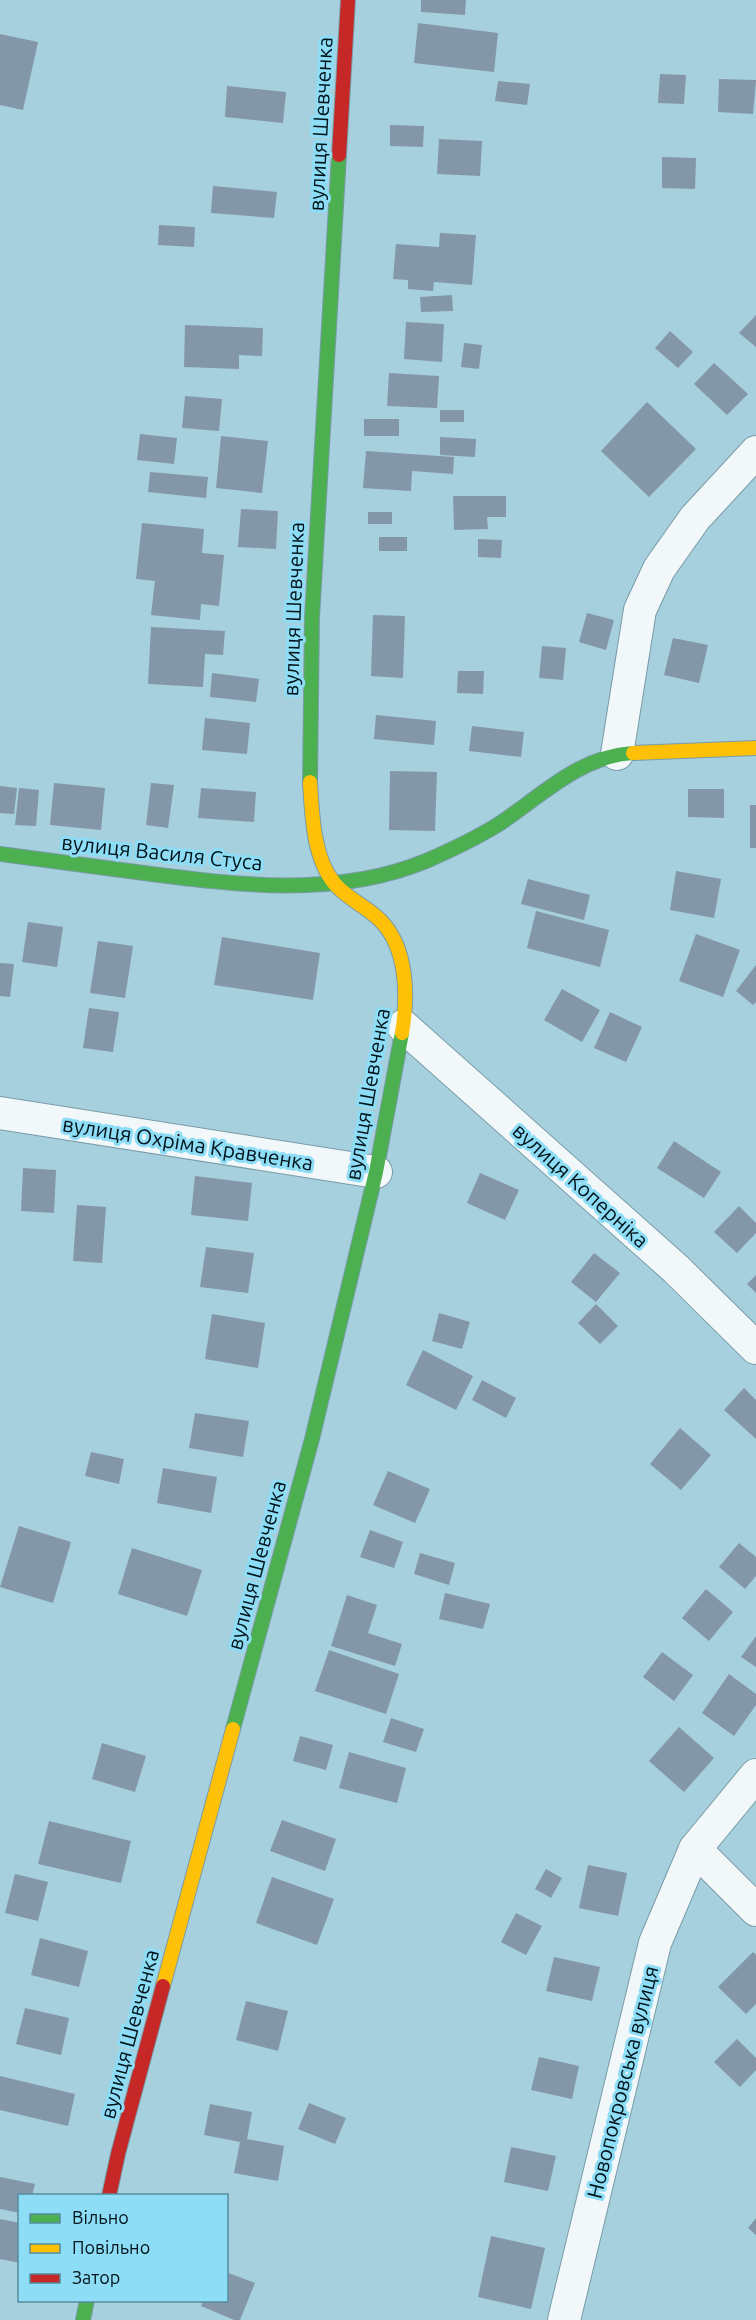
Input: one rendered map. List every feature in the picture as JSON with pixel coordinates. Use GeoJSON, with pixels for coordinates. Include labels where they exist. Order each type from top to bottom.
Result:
{"type":"FeatureCollection","features":[{"type":"Feature","properties":{"kind":"street","name":"вулиця Шевченка"},"geometry":{"type":"LineString","coordinates":[[110,2194],[118,2154],[312,1439],[376,1172],[403,1026],[405,999],[402,964],[395,940],[381,921],[334,884],[320,855],[313,826],[309,757],[313,606],[348,0]]}},
{"type":"Feature","properties":{"kind":"street"},"geometry":{"type":"LineString","coordinates":[[617,753],[640,610],[644,600],[659,568],[695,518],[756,452]]}},
{"type":"Feature","properties":{"kind":"street","name":"вулиця Василя Стуса"},"geometry":{"type":"LineString","coordinates":[[0,854],[219,883],[263,886],[334,884],[390,873],[435,857],[497,825],[554,784],[586,765],[617,753],[756,748]]}},
{"type":"Feature","properties":{"kind":"street","name":"вулиця Коперніка"},"geometry":{"type":"LineString","coordinates":[[403,1026],[676,1269],[756,1348]]}},
{"type":"Feature","properties":{"kind":"street","name":"вулиця Охріма Кравченка"},"geometry":{"type":"LineString","coordinates":[[0,1113],[376,1172]]}},
{"type":"Feature","properties":{"kind":"street","name":"Новопокровська вулиця"},"geometry":{"type":"LineString","coordinates":[[564,2320],[655,1943],[695,1849],[756,1775]]}},
{"type":"Feature","properties":{"kind":"street"},"geometry":{"type":"LineString","coordinates":[[695,1849],[756,1910]]}},
{"type":"Feature","properties":{"kind":"street"},"geometry":{"type":"LineString","coordinates":[[83,2320],[87,2302]]}},
{"type":"Feature","properties":{"kind":"building"},"geometry":{"type":"Polygon","coordinates":[[[421,0],[466,0],[465,15],[421,12],[421,0]]]}},
{"type":"Feature","properties":{"kind":"building"},"geometry":{"type":"Polygon","coordinates":[[[418,23],[498,33],[494,72],[414,63],[418,23]]]}},
{"type":"Feature","properties":{"kind":"building"},"geometry":{"type":"Polygon","coordinates":[[[0,34],[38,42],[23,110],[0,105],[0,34]]]}},
{"type":"Feature","properties":{"kind":"building"},"geometry":{"type":"Polygon","coordinates":[[[660,74],[686,75],[684,104],[658,103],[660,74]]]}},
{"type":"Feature","properties":{"kind":"building"},"geometry":{"type":"Polygon","coordinates":[[[719,79],[756,80],[753,114],[718,112],[719,79]]]}},
{"type":"Feature","properties":{"kind":"building"},"geometry":{"type":"Polygon","coordinates":[[[498,81],[530,84],[527,105],[495,101],[498,81]]]}},
{"type":"Feature","properties":{"kind":"building"},"geometry":{"type":"Polygon","coordinates":[[[227,86],[286,92],[283,123],[225,117],[227,86]]]}},
{"type":"Feature","properties":{"kind":"building"},"geometry":{"type":"Polygon","coordinates":[[[390,125],[424,126],[423,147],[390,146],[390,125]]]}},
{"type":"Feature","properties":{"kind":"building"},"geometry":{"type":"Polygon","coordinates":[[[439,139],[482,141],[480,176],[437,174],[439,139]]]}},
{"type":"Feature","properties":{"kind":"building"},"geometry":{"type":"Polygon","coordinates":[[[662,157],[696,158],[695,189],[662,188],[662,157]]]}},
{"type":"Feature","properties":{"kind":"building"},"geometry":{"type":"Polygon","coordinates":[[[213,186],[277,192],[274,218],[211,213],[213,186]]]}},
{"type":"Feature","properties":{"kind":"building"},"geometry":{"type":"Polygon","coordinates":[[[159,225],[195,227],[194,247],[158,245],[159,225]]]}},
{"type":"Feature","properties":{"kind":"building"},"geometry":{"type":"Polygon","coordinates":[[[440,233],[476,235],[472,285],[434,282],[433,291],[408,289],[408,280],[393,279],[396,244],[439,247],[440,233]]]}},
{"type":"Feature","properties":{"kind":"building"},"geometry":{"type":"Polygon","coordinates":[[[452,295],[453,311],[421,312],[420,297],[452,295]]]}},
{"type":"Feature","properties":{"kind":"building"},"geometry":{"type":"Polygon","coordinates":[[[756,315],[756,347],[739,333],[756,315]]]}},
{"type":"Feature","properties":{"kind":"building"},"geometry":{"type":"Polygon","coordinates":[[[406,322],[444,324],[442,362],[404,359],[406,322]]]}},
{"type":"Feature","properties":{"kind":"building"},"geometry":{"type":"Polygon","coordinates":[[[185,325],[263,328],[262,356],[239,355],[239,369],[184,367],[185,325]]]}},
{"type":"Feature","properties":{"kind":"building"},"geometry":{"type":"Polygon","coordinates":[[[670,331],[693,352],[678,368],[655,348],[670,331]]]}},
{"type":"Feature","properties":{"kind":"building"},"geometry":{"type":"Polygon","coordinates":[[[464,343],[482,345],[479,369],[461,367],[464,343]]]}},
{"type":"Feature","properties":{"kind":"building"},"geometry":{"type":"Polygon","coordinates":[[[714,363],[748,394],[727,415],[694,384],[714,363]]]}},
{"type":"Feature","properties":{"kind":"building"},"geometry":{"type":"Polygon","coordinates":[[[389,373],[439,376],[437,408],[387,406],[389,373]]]}},
{"type":"Feature","properties":{"kind":"building"},"geometry":{"type":"Polygon","coordinates":[[[185,396],[222,399],[219,431],[182,428],[185,396]]]}},
{"type":"Feature","properties":{"kind":"building"},"geometry":{"type":"Polygon","coordinates":[[[647,402],[696,449],[649,497],[601,451],[647,402]]]}},
{"type":"Feature","properties":{"kind":"building"},"geometry":{"type":"Polygon","coordinates":[[[440,410],[464,410],[464,422],[440,422],[440,410]]]}},
{"type":"Feature","properties":{"kind":"building"},"geometry":{"type":"Polygon","coordinates":[[[364,419],[399,419],[399,436],[364,436],[364,419]]]}},
{"type":"Feature","properties":{"kind":"building"},"geometry":{"type":"Polygon","coordinates":[[[140,434],[177,438],[174,464],[137,460],[140,434]]]}},
{"type":"Feature","properties":{"kind":"building"},"geometry":{"type":"Polygon","coordinates":[[[221,436],[268,441],[262,493],[216,488],[221,436]]]}},
{"type":"Feature","properties":{"kind":"building"},"geometry":{"type":"Polygon","coordinates":[[[440,437],[476,439],[475,457],[440,455],[440,437]]]}},
{"type":"Feature","properties":{"kind":"building"},"geometry":{"type":"Polygon","coordinates":[[[366,451],[454,457],[453,474],[412,471],[411,491],[363,488],[366,451]]]}},
{"type":"Feature","properties":{"kind":"building"},"geometry":{"type":"Polygon","coordinates":[[[150,472],[208,477],[206,498],[148,492],[150,472]]]}},
{"type":"Feature","properties":{"kind":"building"},"geometry":{"type":"Polygon","coordinates":[[[453,496],[506,496],[506,517],[487,517],[488,529],[454,530],[453,496]]]}},
{"type":"Feature","properties":{"kind":"building"},"geometry":{"type":"Polygon","coordinates":[[[241,509],[278,511],[276,549],[238,547],[241,509]]]}},
{"type":"Feature","properties":{"kind":"building"},"geometry":{"type":"Polygon","coordinates":[[[368,512],[392,512],[392,524],[368,524],[368,512]]]}},
{"type":"Feature","properties":{"kind":"building"},"geometry":{"type":"Polygon","coordinates":[[[142,523],[204,529],[202,553],[224,555],[219,606],[201,604],[200,620],[151,615],[155,581],[136,579],[142,523]]]}},
{"type":"Feature","properties":{"kind":"building"},"geometry":{"type":"Polygon","coordinates":[[[379,537],[407,537],[407,551],[379,551],[379,537]]]}},
{"type":"Feature","properties":{"kind":"building"},"geometry":{"type":"Polygon","coordinates":[[[478,539],[502,540],[501,558],[478,557],[478,539]]]}},
{"type":"Feature","properties":{"kind":"building"},"geometry":{"type":"Polygon","coordinates":[[[587,613],[614,620],[606,650],[579,642],[587,613]]]}},
{"type":"Feature","properties":{"kind":"building"},"geometry":{"type":"Polygon","coordinates":[[[373,615],[405,616],[403,678],[371,676],[373,615]]]}},
{"type":"Feature","properties":{"kind":"building"},"geometry":{"type":"Polygon","coordinates":[[[151,627],[225,631],[223,655],[205,654],[203,687],[148,684],[151,627]]]}},
{"type":"Feature","properties":{"kind":"building"},"geometry":{"type":"Polygon","coordinates":[[[673,638],[708,645],[699,683],[664,675],[673,638]]]}},
{"type":"Feature","properties":{"kind":"building"},"geometry":{"type":"Polygon","coordinates":[[[542,646],[566,648],[563,680],[539,678],[542,646]]]}},
{"type":"Feature","properties":{"kind":"building"},"geometry":{"type":"Polygon","coordinates":[[[458,671],[484,671],[483,694],[457,693],[458,671]]]}},
{"type":"Feature","properties":{"kind":"building"},"geometry":{"type":"Polygon","coordinates":[[[212,673],[259,679],[256,702],[210,697],[212,673]]]}},
{"type":"Feature","properties":{"kind":"building"},"geometry":{"type":"Polygon","coordinates":[[[376,715],[436,721],[434,745],[374,739],[376,715]]]}},
{"type":"Feature","properties":{"kind":"building"},"geometry":{"type":"Polygon","coordinates":[[[205,718],[250,723],[247,754],[202,750],[205,718]]]}},
{"type":"Feature","properties":{"kind":"building"},"geometry":{"type":"Polygon","coordinates":[[[472,726],[524,732],[521,757],[469,751],[472,726]]]}},
{"type":"Feature","properties":{"kind":"building"},"geometry":{"type":"Polygon","coordinates":[[[390,771],[437,772],[435,831],[389,830],[390,771]]]}},
{"type":"Feature","properties":{"kind":"building"},"geometry":{"type":"Polygon","coordinates":[[[54,783],[105,788],[101,830],[50,825],[54,783]]]}},
{"type":"Feature","properties":{"kind":"building"},"geometry":{"type":"Polygon","coordinates":[[[151,783],[174,785],[168,828],[146,825],[151,783]]]}},
{"type":"Feature","properties":{"kind":"building"},"geometry":{"type":"Polygon","coordinates":[[[0,786],[17,788],[14,814],[0,813],[0,786]]]}},
{"type":"Feature","properties":{"kind":"building"},"geometry":{"type":"Polygon","coordinates":[[[19,788],[39,790],[36,826],[15,825],[19,788]]]}},
{"type":"Feature","properties":{"kind":"building"},"geometry":{"type":"Polygon","coordinates":[[[201,788],[256,792],[254,822],[198,818],[201,788]]]}},
{"type":"Feature","properties":{"kind":"building"},"geometry":{"type":"Polygon","coordinates":[[[688,789],[724,789],[724,818],[688,817],[688,789]]]}},
{"type":"Feature","properties":{"kind":"building"},"geometry":{"type":"Polygon","coordinates":[[[750,805],[756,805],[756,848],[750,848],[750,805]]]}},
{"type":"Feature","properties":{"kind":"building"},"geometry":{"type":"Polygon","coordinates":[[[676,871],[721,879],[714,918],[670,910],[676,871]]]}},
{"type":"Feature","properties":{"kind":"building"},"geometry":{"type":"Polygon","coordinates":[[[528,879],[590,895],[584,920],[521,904],[528,879]]]}},
{"type":"Feature","properties":{"kind":"building"},"geometry":{"type":"Polygon","coordinates":[[[536,911],[609,930],[600,967],[527,948],[536,911]]]}},
{"type":"Feature","properties":{"kind":"building"},"geometry":{"type":"Polygon","coordinates":[[[28,922],[63,927],[57,967],[22,962],[28,922]]]}},
{"type":"Feature","properties":{"kind":"building"},"geometry":{"type":"Polygon","coordinates":[[[696,934],[740,950],[723,997],[679,981],[696,934]]]}},
{"type":"Feature","properties":{"kind":"building"},"geometry":{"type":"Polygon","coordinates":[[[222,937],[320,953],[313,1000],[214,985],[222,937]]]}},
{"type":"Feature","properties":{"kind":"building"},"geometry":{"type":"Polygon","coordinates":[[[98,941],[133,946],[125,998],[90,993],[98,941]]]}},
{"type":"Feature","properties":{"kind":"building"},"geometry":{"type":"Polygon","coordinates":[[[0,963],[14,964],[10,997],[0,996],[0,963]]]}},
{"type":"Feature","properties":{"kind":"building"},"geometry":{"type":"Polygon","coordinates":[[[756,965],[756,1002],[753,1005],[736,991],[756,965]]]}},
{"type":"Feature","properties":{"kind":"building"},"geometry":{"type":"Polygon","coordinates":[[[562,989],[600,1010],[582,1042],[544,1020],[562,989]]]}},
{"type":"Feature","properties":{"kind":"building"},"geometry":{"type":"Polygon","coordinates":[[[89,1008],[119,1012],[113,1052],[83,1048],[89,1008]]]}},
{"type":"Feature","properties":{"kind":"building"},"geometry":{"type":"Polygon","coordinates":[[[610,1012],[642,1027],[626,1062],[594,1048],[610,1012]]]}},
{"type":"Feature","properties":{"kind":"building"},"geometry":{"type":"Polygon","coordinates":[[[674,1141],[721,1172],[704,1198],[657,1168],[674,1141]]]}},
{"type":"Feature","properties":{"kind":"building"},"geometry":{"type":"Polygon","coordinates":[[[23,1168],[56,1170],[54,1213],[21,1211],[23,1168]]]}},
{"type":"Feature","properties":{"kind":"building"},"geometry":{"type":"Polygon","coordinates":[[[480,1173],[519,1190],[505,1220],[467,1203],[480,1173]]]}},
{"type":"Feature","properties":{"kind":"building"},"geometry":{"type":"Polygon","coordinates":[[[195,1176],[252,1183],[248,1221],[191,1215],[195,1176]]]}},
{"type":"Feature","properties":{"kind":"building"},"geometry":{"type":"Polygon","coordinates":[[[77,1205],[106,1207],[102,1263],[73,1261],[77,1205]]]}},
{"type":"Feature","properties":{"kind":"building"},"geometry":{"type":"Polygon","coordinates":[[[739,1206],[756,1223],[756,1233],[737,1253],[714,1232],[739,1206]]]}},
{"type":"Feature","properties":{"kind":"building"},"geometry":{"type":"Polygon","coordinates":[[[206,1247],[254,1253],[248,1293],[200,1287],[206,1247]]]}},
{"type":"Feature","properties":{"kind":"building"},"geometry":{"type":"Polygon","coordinates":[[[594,1253],[620,1273],[596,1302],[571,1282],[594,1253]]]}},
{"type":"Feature","properties":{"kind":"building"},"geometry":{"type":"Polygon","coordinates":[[[756,1275],[756,1293],[747,1284],[756,1275]]]}},
{"type":"Feature","properties":{"kind":"building"},"geometry":{"type":"Polygon","coordinates":[[[596,1304],[618,1326],[600,1344],[578,1323],[596,1304]]]}},
{"type":"Feature","properties":{"kind":"building"},"geometry":{"type":"Polygon","coordinates":[[[439,1313],[470,1322],[462,1349],[432,1341],[439,1313]]]}},
{"type":"Feature","properties":{"kind":"building"},"geometry":{"type":"Polygon","coordinates":[[[212,1314],[265,1323],[258,1368],[205,1359],[212,1314]]]}},
{"type":"Feature","properties":{"kind":"building"},"geometry":{"type":"Polygon","coordinates":[[[423,1350],[473,1376],[456,1410],[406,1385],[423,1350]]]}},
{"type":"Feature","properties":{"kind":"building"},"geometry":{"type":"Polygon","coordinates":[[[482,1380],[516,1398],[506,1418],[472,1400],[482,1380]]]}},
{"type":"Feature","properties":{"kind":"building"},"geometry":{"type":"Polygon","coordinates":[[[744,1388],[756,1400],[756,1439],[724,1410],[744,1388]]]}},
{"type":"Feature","properties":{"kind":"building"},"geometry":{"type":"Polygon","coordinates":[[[195,1413],[249,1421],[243,1457],[189,1448],[195,1413]]]}},
{"type":"Feature","properties":{"kind":"building"},"geometry":{"type":"Polygon","coordinates":[[[680,1428],[711,1455],[681,1490],[650,1464],[680,1428]]]}},
{"type":"Feature","properties":{"kind":"building"},"geometry":{"type":"Polygon","coordinates":[[[91,1452],[124,1459],[119,1484],[85,1476],[91,1452]]]}},
{"type":"Feature","properties":{"kind":"building"},"geometry":{"type":"Polygon","coordinates":[[[163,1468],[217,1477],[211,1513],[157,1503],[163,1468]]]}},
{"type":"Feature","properties":{"kind":"building"},"geometry":{"type":"Polygon","coordinates":[[[388,1471],[430,1489],[415,1523],[373,1505],[388,1471]]]}},
{"type":"Feature","properties":{"kind":"building"},"geometry":{"type":"Polygon","coordinates":[[[19,1526],[71,1542],[53,1603],[0,1587],[19,1526]]]}},
{"type":"Feature","properties":{"kind":"building"},"geometry":{"type":"Polygon","coordinates":[[[370,1530],[403,1542],[394,1568],[360,1557],[370,1530]]]}},
{"type":"Feature","properties":{"kind":"building"},"geometry":{"type":"Polygon","coordinates":[[[739,1543],[756,1557],[756,1576],[745,1589],[719,1567],[739,1543]]]}},
{"type":"Feature","properties":{"kind":"building"},"geometry":{"type":"Polygon","coordinates":[[[132,1548],[202,1570],[187,1616],[118,1594],[132,1548]]]}},
{"type":"Feature","properties":{"kind":"building"},"geometry":{"type":"Polygon","coordinates":[[[420,1553],[455,1563],[449,1585],[414,1574],[420,1553]]]}},
{"type":"Feature","properties":{"kind":"building"},"geometry":{"type":"Polygon","coordinates":[[[706,1589],[733,1612],[709,1641],[682,1618],[706,1589]]]}},
{"type":"Feature","properties":{"kind":"building"},"geometry":{"type":"Polygon","coordinates":[[[445,1593],[490,1604],[483,1629],[439,1619],[445,1593]]]}},
{"type":"Feature","properties":{"kind":"building"},"geometry":{"type":"Polygon","coordinates":[[[347,1595],[377,1605],[368,1633],[402,1644],[395,1666],[331,1646],[347,1595]]]}},
{"type":"Feature","properties":{"kind":"building"},"geometry":{"type":"Polygon","coordinates":[[[756,1636],[756,1667],[741,1657],[756,1636]]]}},
{"type":"Feature","properties":{"kind":"building"},"geometry":{"type":"Polygon","coordinates":[[[329,1650],[399,1674],[386,1714],[315,1691],[329,1650]]]}},
{"type":"Feature","properties":{"kind":"building"},"geometry":{"type":"Polygon","coordinates":[[[662,1652],[693,1675],[674,1701],[643,1677],[662,1652]]]}},
{"type":"Feature","properties":{"kind":"building"},"geometry":{"type":"Polygon","coordinates":[[[729,1674],[756,1694],[756,1705],[734,1736],[702,1713],[729,1674]]]}},
{"type":"Feature","properties":{"kind":"building"},"geometry":{"type":"Polygon","coordinates":[[[391,1718],[424,1729],[416,1752],[383,1742],[391,1718]]]}},
{"type":"Feature","properties":{"kind":"building"},"geometry":{"type":"Polygon","coordinates":[[[679,1727],[714,1758],[684,1792],[649,1761],[679,1727]]]}},
{"type":"Feature","properties":{"kind":"building"},"geometry":{"type":"Polygon","coordinates":[[[300,1736],[333,1745],[326,1770],[293,1761],[300,1736]]]}},
{"type":"Feature","properties":{"kind":"building"},"geometry":{"type":"Polygon","coordinates":[[[102,1743],[146,1756],[135,1792],[92,1779],[102,1743]]]}},
{"type":"Feature","properties":{"kind":"building"},"geometry":{"type":"Polygon","coordinates":[[[349,1752],[406,1768],[397,1803],[339,1788],[349,1752]]]}},
{"type":"Feature","properties":{"kind":"building"},"geometry":{"type":"Polygon","coordinates":[[[282,1820],[336,1839],[325,1871],[270,1851],[282,1820]]]}},
{"type":"Feature","properties":{"kind":"building"},"geometry":{"type":"Polygon","coordinates":[[[49,1821],[131,1841],[121,1883],[38,1864],[49,1821]]]}},
{"type":"Feature","properties":{"kind":"building"},"geometry":{"type":"Polygon","coordinates":[[[588,1865],[627,1873],[618,1916],[579,1908],[588,1865]]]}},
{"type":"Feature","properties":{"kind":"building"},"geometry":{"type":"Polygon","coordinates":[[[546,1869],[562,1878],[551,1898],[535,1889],[546,1869]]]}},
{"type":"Feature","properties":{"kind":"building"},"geometry":{"type":"Polygon","coordinates":[[[15,1874],[48,1882],[38,1921],[5,1913],[15,1874]]]}},
{"type":"Feature","properties":{"kind":"building"},"geometry":{"type":"Polygon","coordinates":[[[272,1877],[334,1899],[317,1945],[256,1923],[272,1877]]]}},
{"type":"Feature","properties":{"kind":"building"},"geometry":{"type":"Polygon","coordinates":[[[516,1913],[542,1926],[526,1955],[501,1942],[516,1913]]]}},
{"type":"Feature","properties":{"kind":"building"},"geometry":{"type":"Polygon","coordinates":[[[40,1938],[88,1951],[79,1987],[31,1975],[40,1938]]]}},
{"type":"Feature","properties":{"kind":"building"},"geometry":{"type":"Polygon","coordinates":[[[753,1952],[756,1955],[756,2004],[746,2014],[718,1987],[753,1952]]]}},
{"type":"Feature","properties":{"kind":"building"},"geometry":{"type":"Polygon","coordinates":[[[554,1957],[600,1967],[592,2001],[546,1991],[554,1957]]]}},
{"type":"Feature","properties":{"kind":"building"},"geometry":{"type":"Polygon","coordinates":[[[246,2001],[288,2011],[278,2051],[236,2040],[246,2001]]]}},
{"type":"Feature","properties":{"kind":"building"},"geometry":{"type":"Polygon","coordinates":[[[25,2008],[69,2018],[61,2055],[16,2044],[25,2008]]]}},
{"type":"Feature","properties":{"kind":"building"},"geometry":{"type":"Polygon","coordinates":[[[737,2039],[756,2058],[756,2070],[740,2087],[714,2062],[737,2039]]]}},
{"type":"Feature","properties":{"kind":"building"},"geometry":{"type":"Polygon","coordinates":[[[539,2057],[579,2066],[572,2099],[531,2090],[539,2057]]]}},
{"type":"Feature","properties":{"kind":"building"},"geometry":{"type":"Polygon","coordinates":[[[0,2076],[75,2094],[68,2126],[0,2110],[0,2076]]]}},
{"type":"Feature","properties":{"kind":"building"},"geometry":{"type":"Polygon","coordinates":[[[309,2103],[346,2118],[335,2144],[298,2129],[309,2103]]]}},
{"type":"Feature","properties":{"kind":"building"},"geometry":{"type":"Polygon","coordinates":[[[210,2104],[252,2112],[247,2139],[284,2146],[278,2181],[234,2173],[240,2142],[204,2135],[210,2104]]]}},
{"type":"Feature","properties":{"kind":"building"},"geometry":{"type":"Polygon","coordinates":[[[511,2147],[556,2156],[548,2191],[504,2182],[511,2147]]]}},
{"type":"Feature","properties":{"kind":"building"},"geometry":{"type":"Polygon","coordinates":[[[0,2177],[35,2184],[32,2194],[18,2194],[18,2213],[0,2209],[0,2177]]]}},
{"type":"Feature","properties":{"kind":"building"},"geometry":{"type":"Polygon","coordinates":[[[756,2218],[756,2235],[748,2228],[756,2218]]]}},
{"type":"Feature","properties":{"kind":"building"},"geometry":{"type":"Polygon","coordinates":[[[0,2219],[18,2223],[18,2263],[0,2259],[0,2219]]]}},
{"type":"Feature","properties":{"kind":"building"},"geometry":{"type":"Polygon","coordinates":[[[491,2236],[545,2248],[531,2309],[478,2297],[491,2236]]]}},
{"type":"Feature","properties":{"kind":"building"},"geometry":{"type":"Polygon","coordinates":[[[228,2273],[255,2283],[240,2320],[234,2320],[201,2306],[203,2302],[228,2302],[228,2273]]]}},
{"type":"Feature","properties":{"kind":"traffic: fast"},"geometry":{"type":"LineString","coordinates":[[310,782],[312,618],[339,155]]}},
{"type":"Feature","properties":{"kind":"traffic: fast"},"geometry":{"type":"LineString","coordinates":[[0,854],[250,884],[322,884],[357,880],[392,873],[444,853],[499,824],[578,769],[596,761],[633,753]]}},
{"type":"Feature","properties":{"kind":"traffic: fast"},"geometry":{"type":"LineString","coordinates":[[233,1729],[312,1439],[376,1172],[402,1033]]}},
{"type":"Feature","properties":{"kind":"traffic: fast"},"geometry":{"type":"LineString","coordinates":[[83,2320],[87,2302]]}},
{"type":"Feature","properties":{"kind":"traffic: slow"},"geometry":{"type":"LineString","coordinates":[[633,753],[756,748]]}},
{"type":"Feature","properties":{"kind":"traffic: slow"},"geometry":{"type":"LineString","coordinates":[[310,782],[315,835],[327,873],[350,898],[380,920],[396,944],[404,974],[405,1004],[402,1033]]}},
{"type":"Feature","properties":{"kind":"traffic: slow"},"geometry":{"type":"LineString","coordinates":[[163,1986],[233,1729]]}},
{"type":"Feature","properties":{"kind":"traffic: jam"},"geometry":{"type":"LineString","coordinates":[[339,155],[348,0]]}},
{"type":"Feature","properties":{"kind":"traffic: jam"},"geometry":{"type":"LineString","coordinates":[[109,2194],[163,1986]]}}]}
